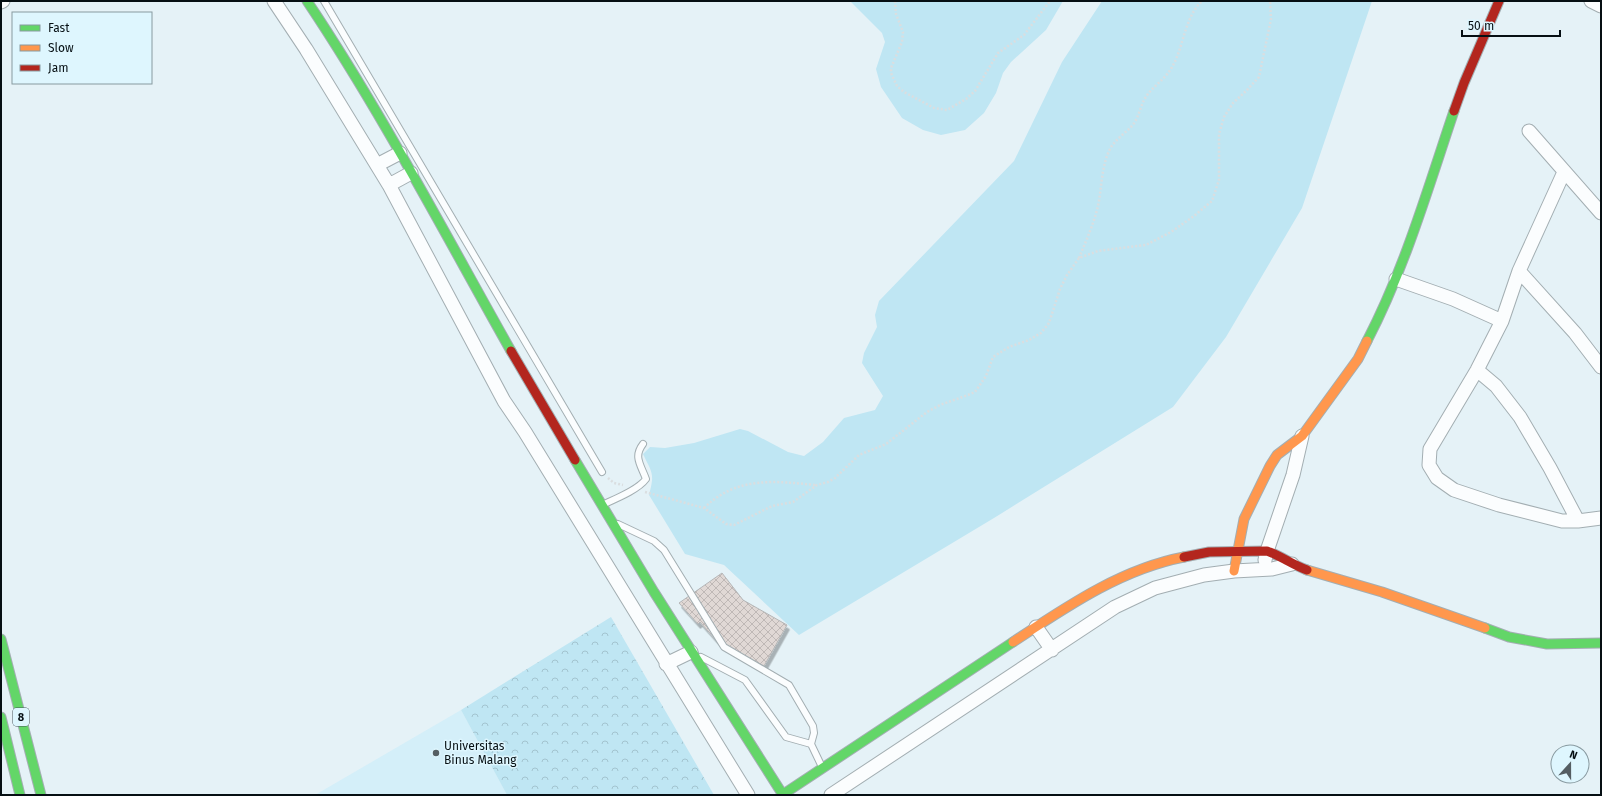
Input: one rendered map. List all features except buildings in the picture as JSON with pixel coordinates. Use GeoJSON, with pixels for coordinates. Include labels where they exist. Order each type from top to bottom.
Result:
{"type":"FeatureCollection","features":[{"type":"Feature","properties":{"kind":"main road"},"geometry":{"type":"LineString","coordinates":[[307,1],[329,33],[400,153],[609,520],[782,795],[1036,627],[1102,586],[1149,566],[1177,558],[1209,552],[1267,551],[1292,564],[1318,574],[1382,592],[1509,637],[1547,644],[1601,643]]}},
{"type":"Feature","properties":{"kind":"main road"},"geometry":{"type":"LineString","coordinates":[[1234,571],[1244,519],[1270,466],[1277,455],[1302,436],[1358,359],[1383,310],[1396,279],[1464,83],[1499,1]]}},
{"type":"Feature","properties":{"kind":"main road","name":"8"},"geometry":{"type":"LineString","coordinates":[[1,639],[41,795]]}},
{"type":"Feature","properties":{"kind":"main road","name":"8"},"geometry":{"type":"LineString","coordinates":[[1,718],[20,795]]}},
{"type":"Feature","properties":{"kind":"street"},"geometry":{"type":"LineString","coordinates":[[274,1],[306,49],[389,185],[504,401],[525,432],[666,664],[748,795]]}},
{"type":"Feature","properties":{"kind":"street"},"geometry":{"type":"LineString","coordinates":[[1591,1],[1601,6]]}},
{"type":"Feature","properties":{"kind":"street"},"geometry":{"type":"LineString","coordinates":[[1529,131],[1601,213]]}},
{"type":"Feature","properties":{"kind":"street"},"geometry":{"type":"LineString","coordinates":[[377,165],[400,153]]}},
{"type":"Feature","properties":{"kind":"street"},"geometry":{"type":"LineString","coordinates":[[1564,172],[1519,271],[1502,321],[1477,370],[1430,449],[1429,465],[1437,478],[1454,490],[1499,505],[1562,521],[1578,521],[1601,518]]}},
{"type":"Feature","properties":{"kind":"street"},"geometry":{"type":"LineString","coordinates":[[389,185],[411,173]]}},
{"type":"Feature","properties":{"kind":"street"},"geometry":{"type":"LineString","coordinates":[[1519,271],[1575,333],[1601,367]]}},
{"type":"Feature","properties":{"kind":"street"},"geometry":{"type":"LineString","coordinates":[[1396,279],[1453,299],[1502,321]]}},
{"type":"Feature","properties":{"kind":"street"},"geometry":{"type":"LineString","coordinates":[[1477,370],[1496,386],[1520,417],[1550,468],[1578,521]]}},
{"type":"Feature","properties":{"kind":"street"},"geometry":{"type":"LineString","coordinates":[[1264,569],[1267,551],[1293,475],[1302,436]]}},
{"type":"Feature","properties":{"kind":"street"},"geometry":{"type":"LineString","coordinates":[[831,795],[1115,607],[1155,588],[1204,575],[1234,571],[1272,569],[1292,564]]}},
{"type":"Feature","properties":{"kind":"street"},"geometry":{"type":"LineString","coordinates":[[1036,627],[1052,650]]}},
{"type":"Feature","properties":{"kind":"street"},"geometry":{"type":"LineString","coordinates":[[666,664],[691,652]]}},
{"type":"Feature","properties":{"kind":"lane"},"geometry":{"type":"LineString","coordinates":[[324,1],[602,472]]}},
{"type":"Feature","properties":{"kind":"lane"},"geometry":{"type":"LineString","coordinates":[[601,505],[643,483],[646,479],[637,456],[638,451],[643,444]]}},
{"type":"Feature","properties":{"kind":"lane"},"geometry":{"type":"LineString","coordinates":[[609,520],[654,540],[664,550],[724,647],[789,686],[813,726],[814,733],[811,744],[822,768]]}},
{"type":"Feature","properties":{"kind":"lane"},"geometry":{"type":"LineString","coordinates":[[691,652],[737,674],[745,680],[786,737],[811,744]]}},
{"type":"Feature","properties":{"kind":"path"},"geometry":{"type":"LineString","coordinates":[[895,1],[896,14],[903,32],[903,36],[891,68],[891,73],[894,80],[897,86],[904,92],[934,108],[947,110],[966,99],[975,91],[998,53],[1024,35],[1050,1]]}},
{"type":"Feature","properties":{"kind":"path"},"geometry":{"type":"LineString","coordinates":[[602,472],[614,483],[704,508],[726,524],[734,525],[772,506],[789,504],[793,502],[817,485],[835,478],[859,455],[886,444],[927,412],[940,405],[975,392],[986,376],[993,357],[1009,347],[1042,333],[1049,324],[1060,289],[1067,275],[1079,258],[1098,206],[1101,177],[1105,160],[1110,148],[1132,127],[1145,99],[1173,67],[1190,18],[1202,1]]}},
{"type":"Feature","properties":{"kind":"path"},"geometry":{"type":"LineString","coordinates":[[1079,258],[1098,251],[1146,245],[1171,232],[1194,216],[1212,200],[1219,180],[1219,134],[1224,117],[1233,103],[1259,77],[1271,19],[1270,1]]}},
{"type":"Feature","properties":{"kind":"path"},"geometry":{"type":"LineString","coordinates":[[704,508],[713,499],[725,492],[747,484],[776,481],[817,485]]}},
{"type":"Feature","properties":{"kind":"shaded area","name":"Universitas Binus Malang"},"geometry":{"type":"Polygon","coordinates":[[[461,710],[507,795],[315,795],[461,710]]]}},
{"type":"Feature","properties":{"kind":"green space"},"geometry":{"type":"Polygon","coordinates":[[[850,1],[1063,1],[1046,30],[1011,62],[1003,73],[996,93],[984,113],[965,130],[941,135],[923,130],[902,118],[881,87],[876,69],[885,42],[882,33],[850,1]]]}},
{"type":"Feature","properties":{"kind":"green space"},"geometry":{"type":"Polygon","coordinates":[[[1102,1],[1372,1],[1302,208],[1226,337],[1173,407],[994,518],[799,635],[724,565],[685,554],[649,495],[652,482],[652,473],[643,454],[650,447],[665,448],[694,443],[740,429],[748,431],[788,452],[804,456],[823,442],[844,418],[875,410],[883,396],[862,363],[864,353],[877,327],[875,315],[879,301],[1014,161],[1062,62],[1102,1]]]}},
{"type":"Feature","properties":{"kind":"green space"},"geometry":{"type":"Polygon","coordinates":[[[611,617],[714,795],[507,795],[461,710],[611,617]]]}},
{"type":"Feature","properties":{"kind":"traffic: fast"},"geometry":{"type":"LineString","coordinates":[[307,1],[335,43],[387,130],[511,351]]}},
{"type":"Feature","properties":{"kind":"traffic: fast"},"geometry":{"type":"LineString","coordinates":[[1367,341],[1381,313],[1404,256],[1454,111]]}},
{"type":"Feature","properties":{"kind":"traffic: fast"},"geometry":{"type":"LineString","coordinates":[[575,460],[654,592],[783,795]]}},
{"type":"Feature","properties":{"kind":"traffic: fast"},"geometry":{"type":"LineString","coordinates":[[1485,628],[1509,637],[1547,644],[1601,643]]}},
{"type":"Feature","properties":{"kind":"traffic: fast"},"geometry":{"type":"LineString","coordinates":[[1,639],[41,795]]}},
{"type":"Feature","properties":{"kind":"traffic: fast"},"geometry":{"type":"LineString","coordinates":[[782,795],[1013,642]]}},
{"type":"Feature","properties":{"kind":"traffic: fast"},"geometry":{"type":"LineString","coordinates":[[1,717],[20,795]]}},
{"type":"Feature","properties":{"kind":"traffic: slow"},"geometry":{"type":"LineString","coordinates":[[1234,571],[1244,519],[1270,466],[1277,455],[1302,436],[1358,359],[1367,341]]}},
{"type":"Feature","properties":{"kind":"traffic: slow"},"geometry":{"type":"LineString","coordinates":[[1013,642],[1074,603],[1116,580],[1138,570],[1184,557]]}},
{"type":"Feature","properties":{"kind":"traffic: slow"},"geometry":{"type":"LineString","coordinates":[[1307,570],[1382,592],[1485,628]]}},
{"type":"Feature","properties":{"kind":"traffic: jam"},"geometry":{"type":"LineString","coordinates":[[1454,111],[1464,83],[1499,1]]}},
{"type":"Feature","properties":{"kind":"traffic: jam"},"geometry":{"type":"LineString","coordinates":[[511,351],[575,460]]}},
{"type":"Feature","properties":{"kind":"traffic: jam"},"geometry":{"type":"LineString","coordinates":[[1184,557],[1209,552],[1267,551],[1307,570]]}},
{"type":"Feature","properties":{"kind":"place","name":"Universitas Binus Malang"},"geometry":{"type":"Point","coordinates":[436,753]}}]}
